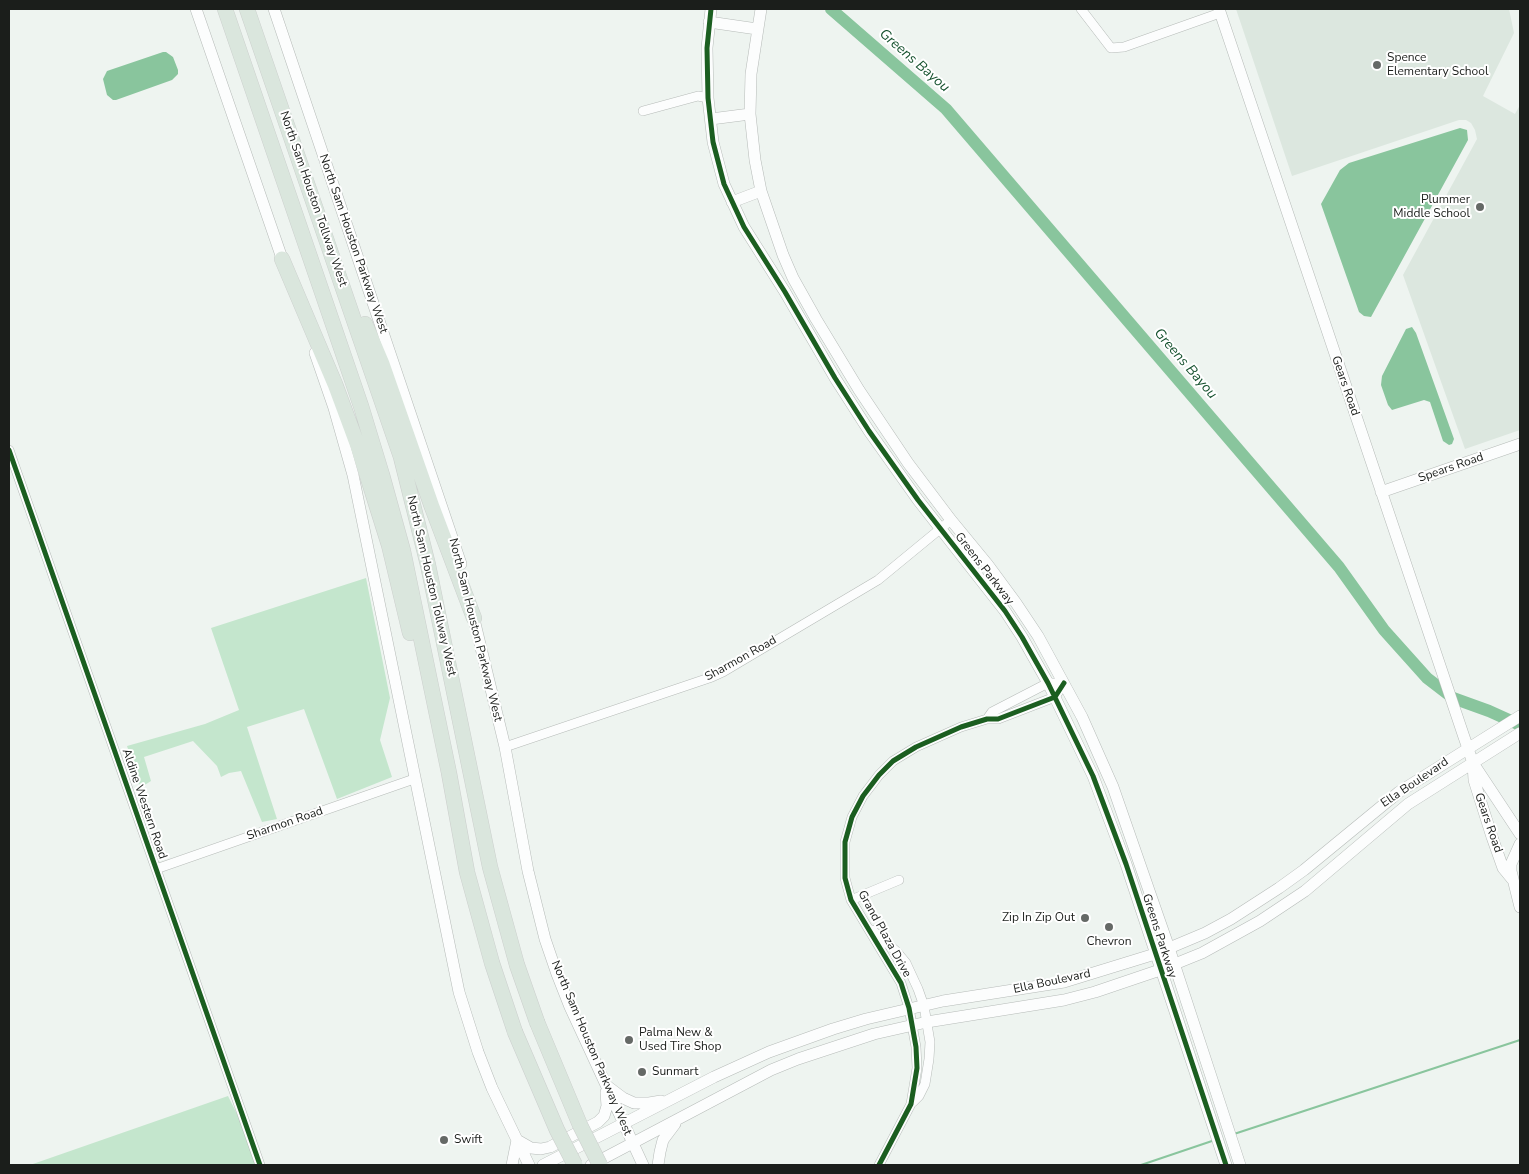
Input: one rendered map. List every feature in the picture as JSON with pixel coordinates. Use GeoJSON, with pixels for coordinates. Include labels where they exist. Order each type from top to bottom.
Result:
{"type":"FeatureCollection","features":[{"type":"Feature","properties":{"kind":"highway","name":"North Sam Houston Tollway West"},"geometry":{"type":"LineString","coordinates":[[225,9],[361,406],[382,475],[403,551],[449,773]]}},
{"type":"Feature","properties":{"kind":"highway","name":"North Sam Houston Tollway West"},"geometry":{"type":"LineString","coordinates":[[247,9],[398,448],[415,509],[438,613],[490,867],[517,965],[537,1022],[580,1125],[600,1165]]}},
{"type":"Feature","properties":{"kind":"highway"},"geometry":{"type":"LineString","coordinates":[[310,192],[382,364],[474,618]]}},
{"type":"Feature","properties":{"kind":"highway"},"geometry":{"type":"LineString","coordinates":[[282,259],[335,384],[358,446],[389,545],[409,628],[449,773],[467,872],[492,963],[515,1032],[557,1130],[575,1165]]}},
{"type":"Feature","properties":{"kind":"main road"},"geometry":{"type":"LineString","coordinates":[[196,9],[334,408],[353,475],[370,551],[414,779],[459,992],[478,1052],[498,1103],[529,1165]]}},
{"type":"Feature","properties":{"kind":"main road","name":"North Sam Houston Parkway West"},"geometry":{"type":"LineString","coordinates":[[274,9],[460,560],[505,748],[528,871],[545,939],[563,991],[632,1145],[643,1165]]}},
{"type":"Feature","properties":{"kind":"main road","name":"Greens Parkway"},"geometry":{"type":"LineString","coordinates":[[711,9],[707,74],[708,98],[713,142],[724,184],[732,202],[744,227],[869,431],[940,529],[1005,612],[1022,637],[1048,683],[1093,776],[1126,864],[1226,1165]]}},
{"type":"Feature","properties":{"kind":"main road","name":"Greens Parkway"},"geometry":{"type":"LineString","coordinates":[[761,9],[751,74],[750,114],[761,192],[772,227],[790,270],[816,319],[880,423],[951,520],[988,564],[1016,603],[1038,636],[1064,682],[1098,750],[1113,787],[1175,965],[1240,1165]]}},
{"type":"Feature","properties":{"kind":"main road","name":"Gears Road"},"geometry":{"type":"LineString","coordinates":[[1220,11],[1468,749],[1474,763],[1520,834]]}},
{"type":"Feature","properties":{"kind":"main road"},"geometry":{"type":"LineString","coordinates":[[709,22],[757,29]]}},
{"type":"Feature","properties":{"kind":"main road"},"geometry":{"type":"LineString","coordinates":[[711,119],[750,114]]}},
{"type":"Feature","properties":{"kind":"main road"},"geometry":{"type":"LineString","coordinates":[[732,202],[761,192]]}},
{"type":"Feature","properties":{"kind":"main road","name":"Spears Road"},"geometry":{"type":"LineString","coordinates":[[1381,492],[1520,444]]}},
{"type":"Feature","properties":{"kind":"main road"},"geometry":{"type":"LineString","coordinates":[[1005,612],[1016,603]]}},
{"type":"Feature","properties":{"kind":"main road","name":"Ella Boulevard"},"geometry":{"type":"LineString","coordinates":[[543,1165],[725,1072],[793,1043],[866,1019],[909,1008],[943,1001],[1028,989],[1089,975],[1155,954],[1207,932],[1252,906],[1326,852],[1399,792],[1520,716]]}},
{"type":"Feature","properties":{"kind":"main road","name":"Ella Boulevard"},"geometry":{"type":"LineString","coordinates":[[591,1165],[771,1070],[798,1059],[874,1034],[927,1022],[1032,1006],[1095,992],[1175,965],[1260,921],[1338,865],[1408,804],[1520,733]]}},
{"type":"Feature","properties":{"kind":"main road","name":"Gears Road"},"geometry":{"type":"LineString","coordinates":[[1474,763],[1474,780],[1492,837],[1503,868],[1512,879]]}},
{"type":"Feature","properties":{"kind":"main road"},"geometry":{"type":"LineString","coordinates":[[1399,792],[1408,804]]}},
{"type":"Feature","properties":{"kind":"main road","name":"Gears Road"},"geometry":{"type":"LineString","coordinates":[[1520,844],[1511,864],[1512,879],[1520,908]]}},
{"type":"Feature","properties":{"kind":"main road"},"geometry":{"type":"LineString","coordinates":[[1326,852],[1338,865]]}},
{"type":"Feature","properties":{"kind":"main road"},"geometry":{"type":"LineString","coordinates":[[1126,864],[1138,860]]}},
{"type":"Feature","properties":{"kind":"main road"},"geometry":{"type":"LineString","coordinates":[[1252,906],[1260,921]]}},
{"type":"Feature","properties":{"kind":"main road"},"geometry":{"type":"LineString","coordinates":[[1028,989],[1032,1006]]}},
{"type":"Feature","properties":{"kind":"main road"},"geometry":{"type":"LineString","coordinates":[[793,1043],[798,1059]]}},
{"type":"Feature","properties":{"kind":"main road"},"geometry":{"type":"LineString","coordinates":[[1187,1052],[1201,1047]]}},
{"type":"Feature","properties":{"kind":"main road"},"geometry":{"type":"LineString","coordinates":[[725,1072],[735,1090]]}},
{"type":"Feature","properties":{"kind":"main road"},"geometry":{"type":"LineString","coordinates":[[517,1140],[531,1148],[541,1149],[550,1147],[598,1122],[604,1116],[607,1106],[606,1085]]}},
{"type":"Feature","properties":{"kind":"main road"},"geometry":{"type":"LineString","coordinates":[[606,1085],[623,1098],[634,1103],[664,1101],[679,1095]]}},
{"type":"Feature","properties":{"kind":"main road"},"geometry":{"type":"LineString","coordinates":[[658,1165],[663,1140],[678,1120]]}},
{"type":"Feature","properties":{"kind":"main road"},"geometry":{"type":"LineString","coordinates":[[512,1165],[517,1140]]}},
{"type":"Feature","properties":{"kind":"street"},"geometry":{"type":"LineString","coordinates":[[1081,9],[1111,48],[1124,47],[1220,11]]}},
{"type":"Feature","properties":{"kind":"street"},"geometry":{"type":"LineString","coordinates":[[643,112],[698,96],[708,98]]}},
{"type":"Feature","properties":{"kind":"street","name":"Aldine Western Road"},"geometry":{"type":"LineString","coordinates":[[9,450],[260,1165]]}},
{"type":"Feature","properties":{"kind":"street","name":"Sharmon Road"},"geometry":{"type":"LineString","coordinates":[[505,748],[712,677],[878,580],[951,520]]}},
{"type":"Feature","properties":{"kind":"street"},"geometry":{"type":"LineString","coordinates":[[1055,697],[1064,682]]}},
{"type":"Feature","properties":{"kind":"street","name":"Grand Plaza Drive"},"geometry":{"type":"LineString","coordinates":[[987,719],[992,712],[1048,683],[1064,682]]}},
{"type":"Feature","properties":{"kind":"street","name":"Grand Plaza Drive"},"geometry":{"type":"LineString","coordinates":[[912,1104],[918,1068],[909,1008],[896,973],[851,900],[845,878],[845,842],[852,817],[863,796],[878,775],[893,761],[916,747],[961,727],[987,719],[998,719],[1055,697]]}},
{"type":"Feature","properties":{"kind":"street","name":"Sharmon Road"},"geometry":{"type":"LineString","coordinates":[[156,869],[414,779]]}},
{"type":"Feature","properties":{"kind":"street"},"geometry":{"type":"LineString","coordinates":[[851,900],[899,880]]}},
{"type":"Feature","properties":{"kind":"street","name":"Grand Plaza Drive"},"geometry":{"type":"LineString","coordinates":[[868,927],[896,951],[906,963],[916,982],[924,1006],[930,1042],[925,1084],[879,1165]]}},
{"type":"Feature","properties":{"kind":"shaded area"},"geometry":{"type":"Polygon","coordinates":[[[1236,9],[1509,9],[1514,33],[1483,96],[1515,114],[1520,105],[1520,430],[1465,449],[1403,275],[1477,139],[1471,123],[1466,120],[1459,120],[1292,176],[1236,9]]]}},
{"type":"Feature","properties":{"kind":"shaded area"},"geometry":{"type":"Polygon","coordinates":[[[163,52],[173,57],[178,70],[178,74],[172,80],[116,100],[107,95],[103,79],[107,71],[163,52]]]}},
{"type":"Feature","properties":{"kind":"shaded area"},"geometry":{"type":"Polygon","coordinates":[[[1460,128],[1467,130],[1468,140],[1371,317],[1364,316],[1359,312],[1321,204],[1340,170],[1349,163],[1460,128]]]}},
{"type":"Feature","properties":{"kind":"shaded area"},"geometry":{"type":"Polygon","coordinates":[[[1412,327],[1416,333],[1454,439],[1452,444],[1449,445],[1443,441],[1430,402],[1424,400],[1392,410],[1388,405],[1381,385],[1382,376],[1406,329],[1412,327]]]}},
{"type":"Feature","properties":{"kind":"shaded area"},"geometry":{"type":"Polygon","coordinates":[[[366,578],[390,698],[380,740],[392,777],[337,799],[304,709],[247,727],[277,819],[262,822],[241,771],[229,773],[221,777],[217,766],[193,741],[144,757],[151,781],[140,788],[127,746],[205,724],[239,710],[211,628],[366,578]]]}},
{"type":"Feature","properties":{"kind":"shaded area"},"geometry":{"type":"Polygon","coordinates":[[[228,1096],[247,1134],[255,1165],[30,1165],[228,1096]]]}},
{"type":"Feature","properties":{"kind":"waterway","name":"Greens Bayou"},"geometry":{"type":"LineString","coordinates":[[831,9],[946,109],[1339,567],[1384,630],[1427,678],[1453,698],[1520,725]]}},
{"type":"Feature","properties":{"kind":"waterway"},"geometry":{"type":"LineString","coordinates":[[1234,1134],[1520,1040]]}},
{"type":"Feature","properties":{"kind":"waterway"},"geometry":{"type":"LineString","coordinates":[[1141,1165],[1212,1141]]}},
{"type":"Feature","properties":{"kind":"cycle path"},"geometry":{"type":"LineString","coordinates":[[711,9],[707,48],[708,98],[713,142],[724,184],[744,227],[869,431],[918,500],[1005,611],[1048,683],[1093,776],[1126,864],[1226,1165]]}},
{"type":"Feature","properties":{"kind":"cycle path"},"geometry":{"type":"LineString","coordinates":[[9,450],[260,1165]]}},
{"type":"Feature","properties":{"kind":"cycle path"},"geometry":{"type":"LineString","coordinates":[[879,1165],[911,1104],[917,1068],[916,1047],[909,1008],[901,983],[851,900],[845,878],[845,842],[852,817],[863,796],[879,775],[893,761],[916,747],[961,727],[987,719],[998,719],[1055,697],[1064,683]]}},
{"type":"Feature","properties":{"kind":"place","name":"Spence Elementary School"},"geometry":{"type":"Point","coordinates":[1377,65]}},
{"type":"Feature","properties":{"kind":"place","name":"Plummer Middle School"},"geometry":{"type":"Point","coordinates":[1480,207]}},
{"type":"Feature","properties":{"kind":"place","name":"Zip In Zip Out"},"geometry":{"type":"Point","coordinates":[1085,918]}},
{"type":"Feature","properties":{"kind":"place","name":"Chevron"},"geometry":{"type":"Point","coordinates":[1109,927]}},
{"type":"Feature","properties":{"kind":"place","name":"Palma New & Used Tire Shop"},"geometry":{"type":"Point","coordinates":[629,1040]}},
{"type":"Feature","properties":{"kind":"place","name":"Sunmart"},"geometry":{"type":"Point","coordinates":[642,1072]}},
{"type":"Feature","properties":{"kind":"place","name":"Swift"},"geometry":{"type":"Point","coordinates":[444,1140]}}]}
